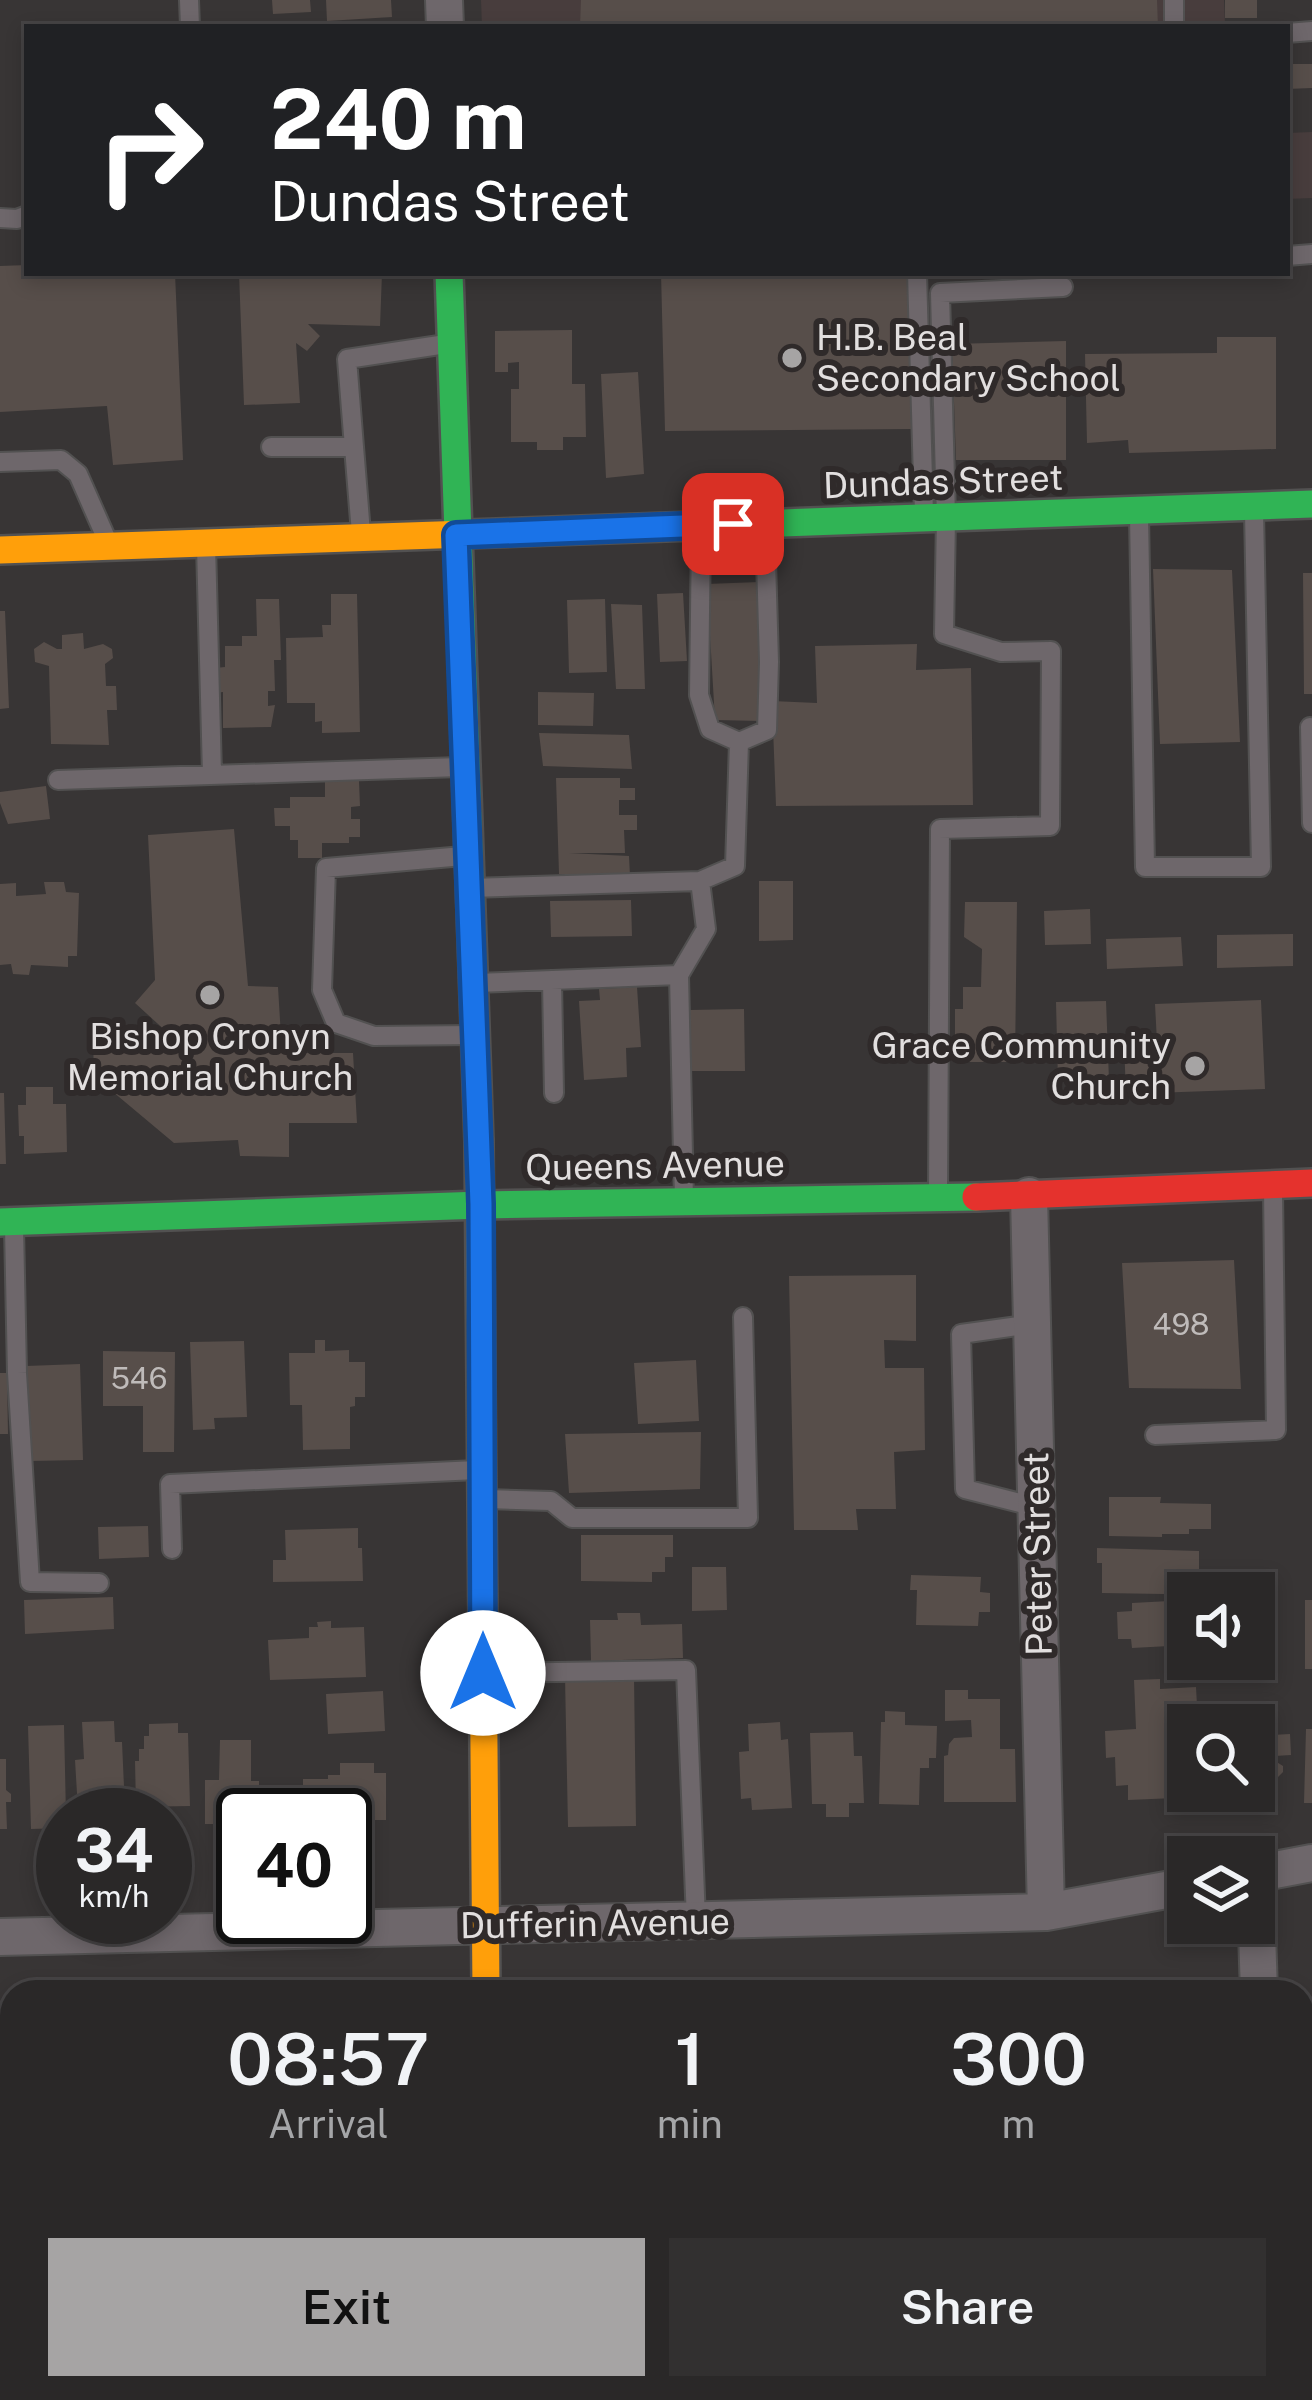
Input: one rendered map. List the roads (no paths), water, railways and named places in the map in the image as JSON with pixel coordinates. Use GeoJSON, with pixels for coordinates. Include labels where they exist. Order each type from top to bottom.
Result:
{"type":"FeatureCollection","features":[{"type":"Feature","properties":{"kind":"main road"},"geometry":{"type":"LineString","coordinates":[[449,276],[481,1204],[486,1980]]}},
{"type":"Feature","properties":{"kind":"main road","name":"Dundas Street"},"geometry":{"type":"LineString","coordinates":[[0,550],[1312,504]]}},
{"type":"Feature","properties":{"kind":"main road","name":"Queens Avenue"},"geometry":{"type":"LineString","coordinates":[[7,1222],[481,1204],[1029,1196],[1312,1183]]}},
{"type":"Feature","properties":{"kind":"street","name":"Peter Street"},"geometry":{"type":"LineString","coordinates":[[1029,1196],[1046,1912]]}},
{"type":"Feature","properties":{"kind":"street"},"geometry":{"type":"LineString","coordinates":[[1275,1870],[1312,1863]]}},
{"type":"Feature","properties":{"kind":"street","name":"Dufferin Avenue"},"geometry":{"type":"LineString","coordinates":[[0,1937],[1046,1912],[1167,1890]]}},
{"type":"Feature","properties":{"kind":"street"},"geometry":{"type":"LineString","coordinates":[[1257,1944],[1258,1980]]}},
{"type":"Feature","properties":{"kind":"lane"},"geometry":{"type":"LineString","coordinates":[[917,276],[944,634],[1000,652],[1051,651],[1050,826],[940,829],[938,1198]]}},
{"type":"Feature","properties":{"kind":"lane"},"geometry":{"type":"LineString","coordinates":[[935,518],[940,292],[1063,286]]}},
{"type":"Feature","properties":{"kind":"lane"},"geometry":{"type":"LineString","coordinates":[[362,538],[347,359],[451,344]]}},
{"type":"Feature","properties":{"kind":"lane"},"geometry":{"type":"LineString","coordinates":[[271,447],[354,447]]}},
{"type":"Feature","properties":{"kind":"lane"},"geometry":{"type":"LineString","coordinates":[[0,462],[61,460],[78,474],[109,545]]}},
{"type":"Feature","properties":{"kind":"lane"},"geometry":{"type":"LineString","coordinates":[[1139,510],[1145,867],[1261,867],[1254,506]]}},
{"type":"Feature","properties":{"kind":"lane"},"geometry":{"type":"LineString","coordinates":[[701,526],[699,695],[710,729],[739,742],[767,730],[765,523]]}},
{"type":"Feature","properties":{"kind":"lane"},"geometry":{"type":"LineString","coordinates":[[206,543],[212,774]]}},
{"type":"Feature","properties":{"kind":"lane"},"geometry":{"type":"LineString","coordinates":[[1310,727],[1312,823]]}},
{"type":"Feature","properties":{"kind":"lane"},"geometry":{"type":"LineString","coordinates":[[470,888],[700,881],[736,866],[739,742]]}},
{"type":"Feature","properties":{"kind":"lane"},"geometry":{"type":"LineString","coordinates":[[58,780],[465,767]]}},
{"type":"Feature","properties":{"kind":"lane"},"geometry":{"type":"LineString","coordinates":[[468,855],[326,868],[322,990],[336,1023],[359,1032],[374,1036],[475,1035]]}},
{"type":"Feature","properties":{"kind":"lane"},"geometry":{"type":"LineString","coordinates":[[684,1200],[679,975],[706,929],[700,881]]}},
{"type":"Feature","properties":{"kind":"lane"},"geometry":{"type":"LineString","coordinates":[[473,984],[679,975]]}},
{"type":"Feature","properties":{"kind":"lane"},"geometry":{"type":"LineString","coordinates":[[552,980],[554,1093]]}},
{"type":"Feature","properties":{"kind":"lane"},"geometry":{"type":"LineString","coordinates":[[1155,1435],[1276,1430],[1273,1185]]}},
{"type":"Feature","properties":{"kind":"lane"},"geometry":{"type":"LineString","coordinates":[[7,1222],[30,1582],[99,1583]]}},
{"type":"Feature","properties":{"kind":"lane"},"geometry":{"type":"LineString","coordinates":[[482,1498],[550,1501],[572,1518],[748,1518],[743,1317]]}},
{"type":"Feature","properties":{"kind":"lane"},"geometry":{"type":"LineString","coordinates":[[1032,1324],[961,1334],[965,1489],[1036,1507]]}},
{"type":"Feature","properties":{"kind":"lane"},"geometry":{"type":"LineString","coordinates":[[172,1549],[170,1484],[482,1469]]}},
{"type":"Feature","properties":{"kind":"lane"},"geometry":{"type":"LineString","coordinates":[[483,1673],[686,1670],[696,1920]]}},
{"type":"Feature","properties":{"kind":"place","name":"H.B. Beal Secondary School"},"geometry":{"type":"Point","coordinates":[792,358]}},
{"type":"Feature","properties":{"kind":"place","name":"Bishop Cronyn Memorial Church"},"geometry":{"type":"Point","coordinates":[210,995]}},
{"type":"Feature","properties":{"kind":"place","name":"Grace Community Church"},"geometry":{"type":"Point","coordinates":[1195,1066]}}]}
